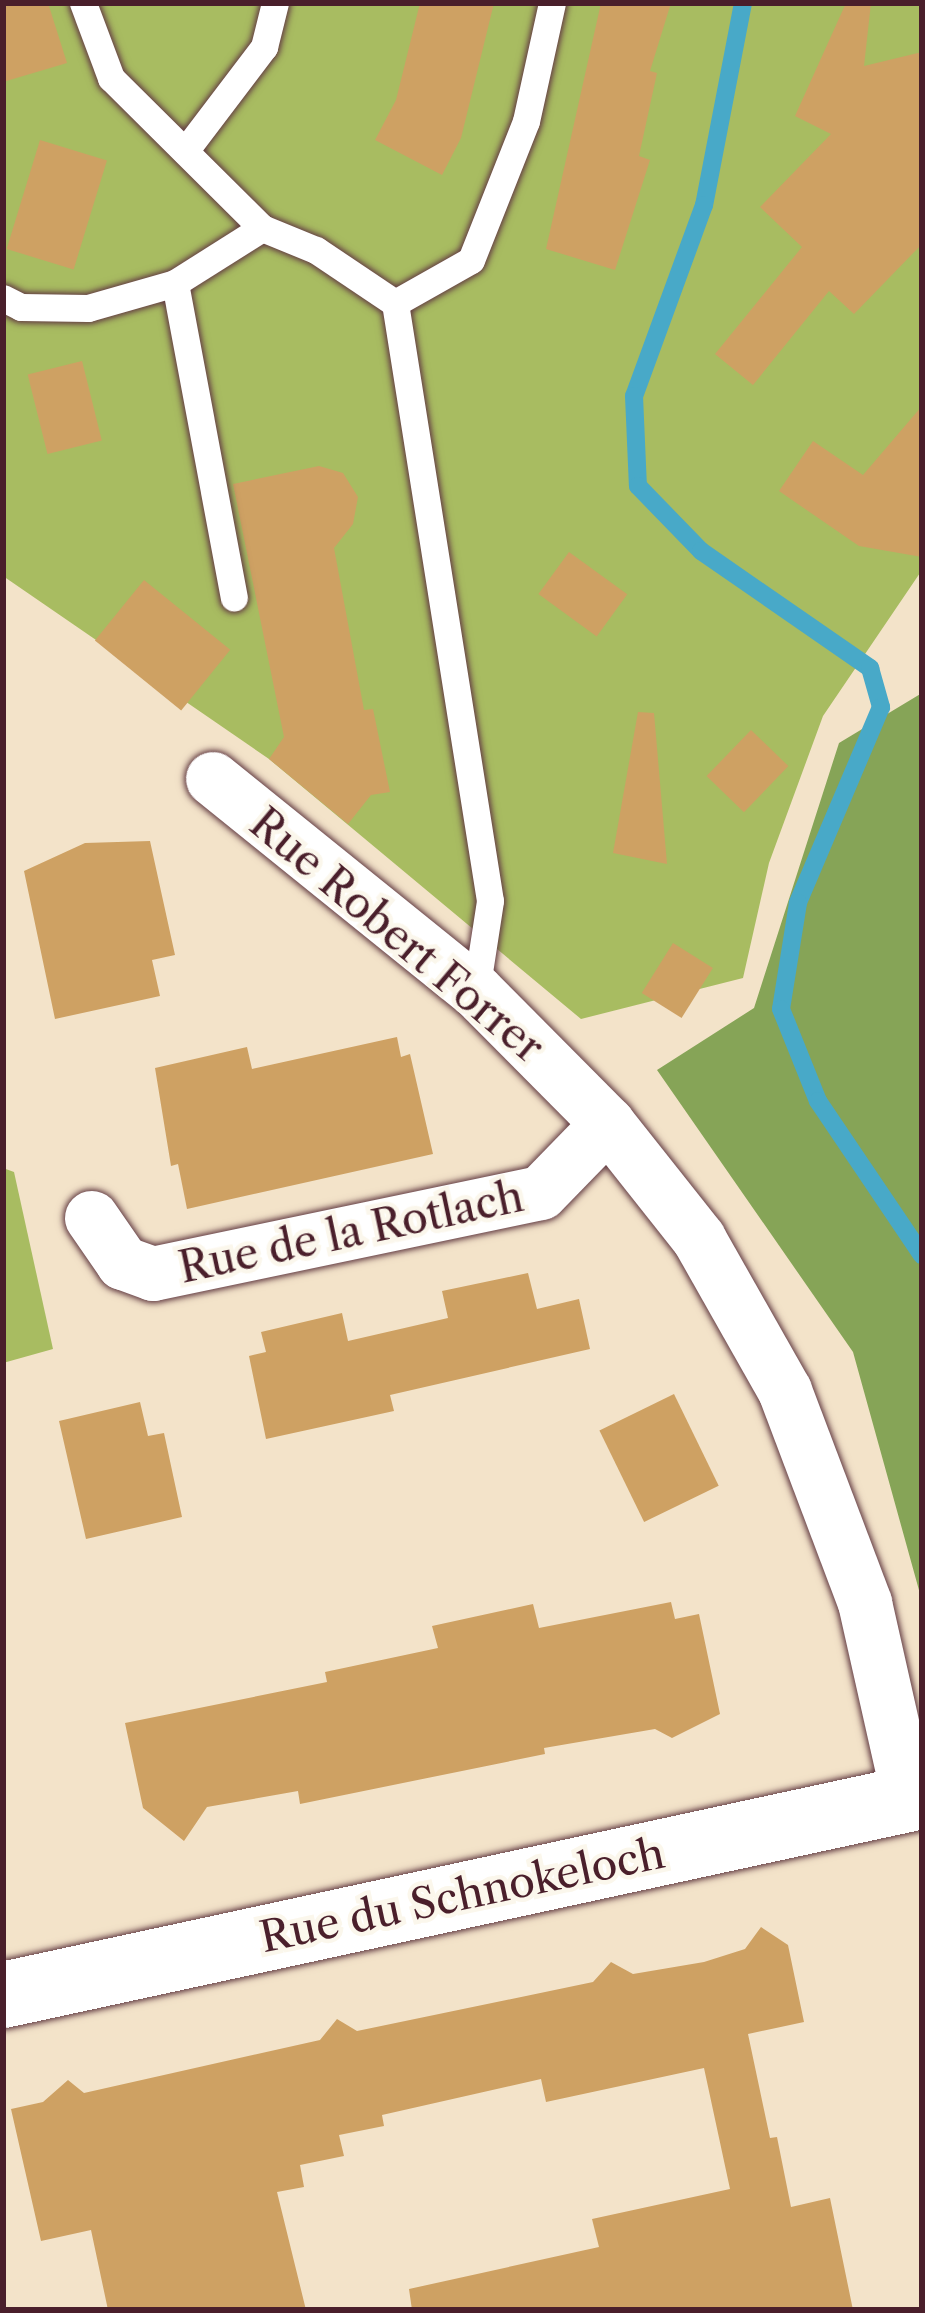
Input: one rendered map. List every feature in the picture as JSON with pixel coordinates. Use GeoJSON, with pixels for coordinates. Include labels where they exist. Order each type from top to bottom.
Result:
{"type":"FeatureCollection","features":[{"type":"Feature","properties":{"kind":"street","name":"Rue Robert Forrer"},"geometry":{"type":"LineString","coordinates":[[213,779],[476,991],[608,1124],[699,1239],[785,1391],[865,1603],[915,1797]]}},
{"type":"Feature","properties":{"kind":"street","name":"Rue de la Rotlach"},"geometry":{"type":"LineString","coordinates":[[92,1218],[123,1263],[153,1274],[541,1193],[608,1124]]}},
{"type":"Feature","properties":{"kind":"street","name":"Rue du Schnokeloch"},"geometry":{"type":"LineString","coordinates":[[3,1995],[915,1797]]}},
{"type":"Feature","properties":{"kind":"lane"},"geometry":{"type":"LineString","coordinates":[[83,3],[111,78],[262,228],[316,250],[395,303],[490,901],[476,991]]}},
{"type":"Feature","properties":{"kind":"lane"},"geometry":{"type":"LineString","coordinates":[[185,151],[264,47],[275,3]]}},
{"type":"Feature","properties":{"kind":"lane"},"geometry":{"type":"LineString","coordinates":[[395,303],[471,260],[526,121],[552,3]]}},
{"type":"Feature","properties":{"kind":"lane"},"geometry":{"type":"LineString","coordinates":[[3,298],[21,307],[88,308],[175,283],[262,228]]}},
{"type":"Feature","properties":{"kind":"lane"},"geometry":{"type":"LineString","coordinates":[[175,283],[234,598]]}},
{"type":"Feature","properties":{"kind":"green space"},"geometry":{"type":"Polygon","coordinates":[[[3,3],[922,3],[922,570],[823,716],[769,863],[743,978],[581,1019],[269,759],[3,576],[3,3]]]}},
{"type":"Feature","properties":{"kind":"green space"},"geometry":{"type":"Polygon","coordinates":[[[922,693],[922,1601],[853,1352],[657,1070],[754,1008],[839,743],[922,693]]]}},
{"type":"Feature","properties":{"kind":"green space"},"geometry":{"type":"Polygon","coordinates":[[[3,1168],[14,1172],[53,1349],[3,1363],[3,1168]]]}},
{"type":"Feature","properties":{"kind":"building"},"geometry":{"type":"Polygon","coordinates":[[[3,3],[48,3],[67,63],[3,82],[3,3]]]}},
{"type":"Feature","properties":{"kind":"building"},"geometry":{"type":"Polygon","coordinates":[[[420,3],[494,3],[461,138],[442,175],[375,140],[396,100],[420,3]]]}},
{"type":"Feature","properties":{"kind":"building"},"geometry":{"type":"Polygon","coordinates":[[[601,3],[671,3],[650,71],[657,73],[639,156],[650,160],[615,270],[546,249],[601,3]]]}},
{"type":"Feature","properties":{"kind":"building"},"geometry":{"type":"Polygon","coordinates":[[[846,3],[871,3],[864,66],[922,52],[922,244],[854,314],[829,291],[753,385],[715,354],[802,247],[760,207],[831,134],[795,116],[846,3]]]}},
{"type":"Feature","properties":{"kind":"building"},"geometry":{"type":"Polygon","coordinates":[[[40,140],[107,160],[74,269],[7,249],[40,140]]]}},
{"type":"Feature","properties":{"kind":"building"},"geometry":{"type":"Polygon","coordinates":[[[82,361],[102,441],[48,454],[28,375],[82,361]]]}},
{"type":"Feature","properties":{"kind":"building"},"geometry":{"type":"Polygon","coordinates":[[[922,406],[922,557],[859,546],[779,491],[813,441],[863,475],[922,406]]]}},
{"type":"Feature","properties":{"kind":"building"},"geometry":{"type":"Polygon","coordinates":[[[319,466],[343,473],[358,497],[353,524],[334,548],[364,710],[373,709],[390,792],[371,795],[348,824],[269,759],[284,737],[233,484],[319,466]]]}},
{"type":"Feature","properties":{"kind":"building"},"geometry":{"type":"Polygon","coordinates":[[[569,552],[627,594],[597,636],[538,594],[569,552]]]}},
{"type":"Feature","properties":{"kind":"building"},"geometry":{"type":"Polygon","coordinates":[[[144,580],[230,650],[181,710],[95,641],[144,580]]]}},
{"type":"Feature","properties":{"kind":"building"},"geometry":{"type":"Polygon","coordinates":[[[638,712],[654,713],[667,864],[613,853],[638,712]]]}},
{"type":"Feature","properties":{"kind":"building"},"geometry":{"type":"Polygon","coordinates":[[[751,730],[788,766],[744,812],[707,776],[751,730]]]}},
{"type":"Feature","properties":{"kind":"building"},"geometry":{"type":"Polygon","coordinates":[[[150,841],[175,955],[152,960],[160,996],[55,1019],[24,871],[85,843],[150,841]]]}},
{"type":"Feature","properties":{"kind":"building"},"geometry":{"type":"Polygon","coordinates":[[[673,943],[713,968],[682,1018],[642,993],[673,943]]]}},
{"type":"Feature","properties":{"kind":"building"},"geometry":{"type":"Polygon","coordinates":[[[397,1037],[401,1057],[410,1054],[433,1154],[187,1209],[178,1164],[171,1166],[155,1068],[247,1047],[252,1069],[397,1037]]]}},
{"type":"Feature","properties":{"kind":"building"},"geometry":{"type":"Polygon","coordinates":[[[528,1273],[537,1309],[579,1299],[590,1349],[390,1395],[394,1411],[266,1439],[249,1356],[266,1352],[261,1332],[342,1313],[348,1341],[448,1318],[442,1291],[528,1273]]]}},
{"type":"Feature","properties":{"kind":"building"},"geometry":{"type":"Polygon","coordinates":[[[674,1394],[719,1486],[644,1522],[599,1430],[674,1394]]]}},
{"type":"Feature","properties":{"kind":"building"},"geometry":{"type":"Polygon","coordinates":[[[140,1402],[148,1436],[164,1433],[182,1517],[86,1539],[59,1421],[140,1402]]]}},
{"type":"Feature","properties":{"kind":"building"},"geometry":{"type":"Polygon","coordinates":[[[671,1602],[675,1619],[699,1614],[720,1714],[672,1738],[655,1729],[544,1748],[545,1754],[300,1804],[298,1791],[207,1807],[184,1841],[143,1808],[125,1723],[327,1682],[325,1672],[438,1648],[432,1626],[533,1604],[539,1628],[671,1602]]]}},
{"type":"Feature","properties":{"kind":"building"},"geometry":{"type":"Polygon","coordinates":[[[761,1927],[788,1945],[804,2022],[748,2034],[770,2138],[777,2137],[791,2207],[830,2198],[853,2310],[412,2310],[409,2289],[599,2247],[592,2219],[730,2189],[704,2068],[546,2102],[541,2079],[382,2115],[384,2126],[339,2135],[344,2156],[300,2165],[304,2187],[277,2192],[306,2310],[108,2310],[91,2230],[41,2241],[11,2109],[43,2102],[68,2080],[84,2093],[320,2040],[337,2019],[357,2031],[593,1982],[611,1962],[633,1974],[704,1962],[745,1949],[761,1927]]]}},
{"type":"Feature","properties":{"kind":"waterway"},"geometry":{"type":"LineString","coordinates":[[743,3],[704,205],[634,396],[638,486],[701,551],[870,668],[881,707],[798,903],[781,1009],[818,1101],[922,1255]]}}]}
